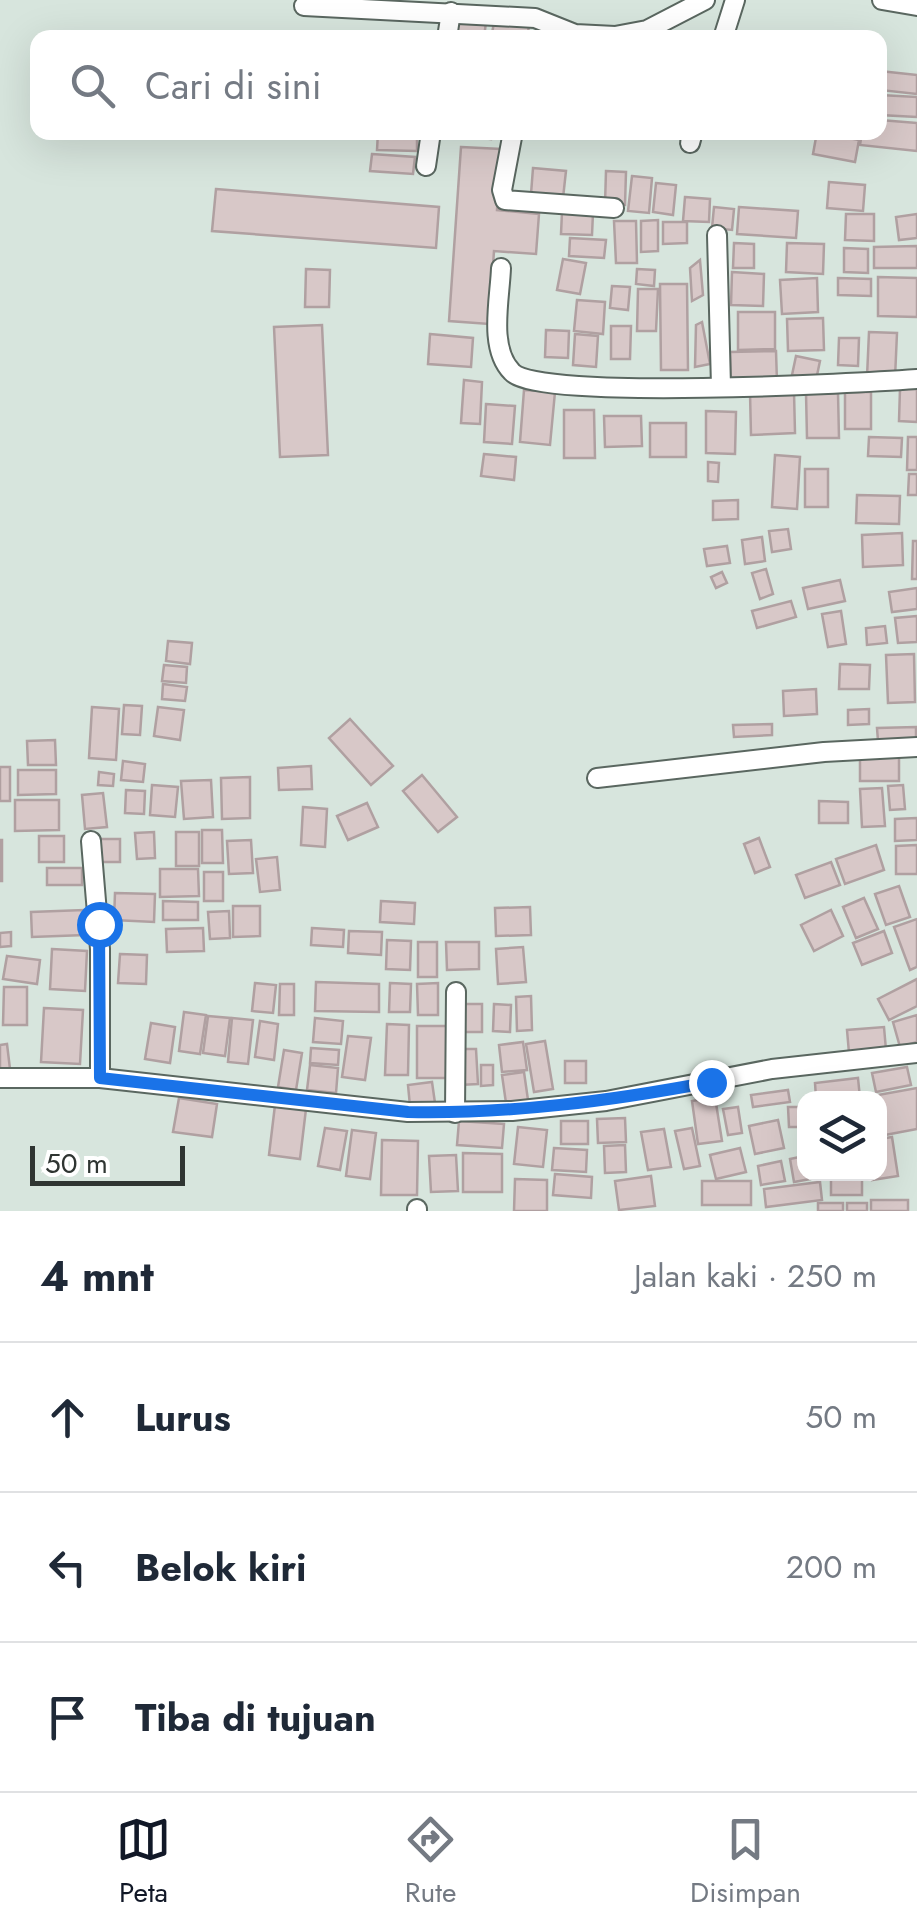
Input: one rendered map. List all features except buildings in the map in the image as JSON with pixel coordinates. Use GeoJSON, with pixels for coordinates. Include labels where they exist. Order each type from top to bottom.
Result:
{"type":"FeatureCollection","features":[{"type":"Feature","properties":{"kind":"street"},"geometry":{"type":"LineString","coordinates":[[647,30],[705,0]]}},
{"type":"Feature","properties":{"kind":"street"},"geometry":{"type":"LineString","coordinates":[[726,30],[735,0]]}},
{"type":"Feature","properties":{"kind":"street"},"geometry":{"type":"LineString","coordinates":[[882,0],[917,6]]}},
{"type":"Feature","properties":{"kind":"street"},"geometry":{"type":"LineString","coordinates":[[304,6],[452,12],[534,28]]}},
{"type":"Feature","properties":{"kind":"street"},"geometry":{"type":"LineString","coordinates":[[449,30],[452,12]]}},
{"type":"Feature","properties":{"kind":"street"},"geometry":{"type":"LineString","coordinates":[[426,166],[430,140]]}},
{"type":"Feature","properties":{"kind":"street"},"geometry":{"type":"LineString","coordinates":[[511,140],[502,190],[504,200],[614,208]]}},
{"type":"Feature","properties":{"kind":"street"},"geometry":{"type":"LineString","coordinates":[[717,235],[721,386]]}},
{"type":"Feature","properties":{"kind":"street"},"geometry":{"type":"LineString","coordinates":[[501,268],[498,346],[515,377],[528,383],[721,386],[917,379]]}},
{"type":"Feature","properties":{"kind":"street"},"geometry":{"type":"LineString","coordinates":[[597,778],[824,752],[917,747]]}},
{"type":"Feature","properties":{"kind":"street"},"geometry":{"type":"LineString","coordinates":[[91,841],[100,948],[100,1078]]}},
{"type":"Feature","properties":{"kind":"street"},"geometry":{"type":"LineString","coordinates":[[455,1113],[456,992]]}},
{"type":"Feature","properties":{"kind":"street"},"geometry":{"type":"LineString","coordinates":[[0,1078],[100,1078],[408,1112],[455,1113],[606,1102],[772,1068],[917,1053]]}},
{"type":"Feature","properties":{"kind":"route"},"geometry":{"type":"LineString","coordinates":[[99,924],[100,1078],[408,1112],[455,1113],[606,1102],[711,1082]]}}]}
